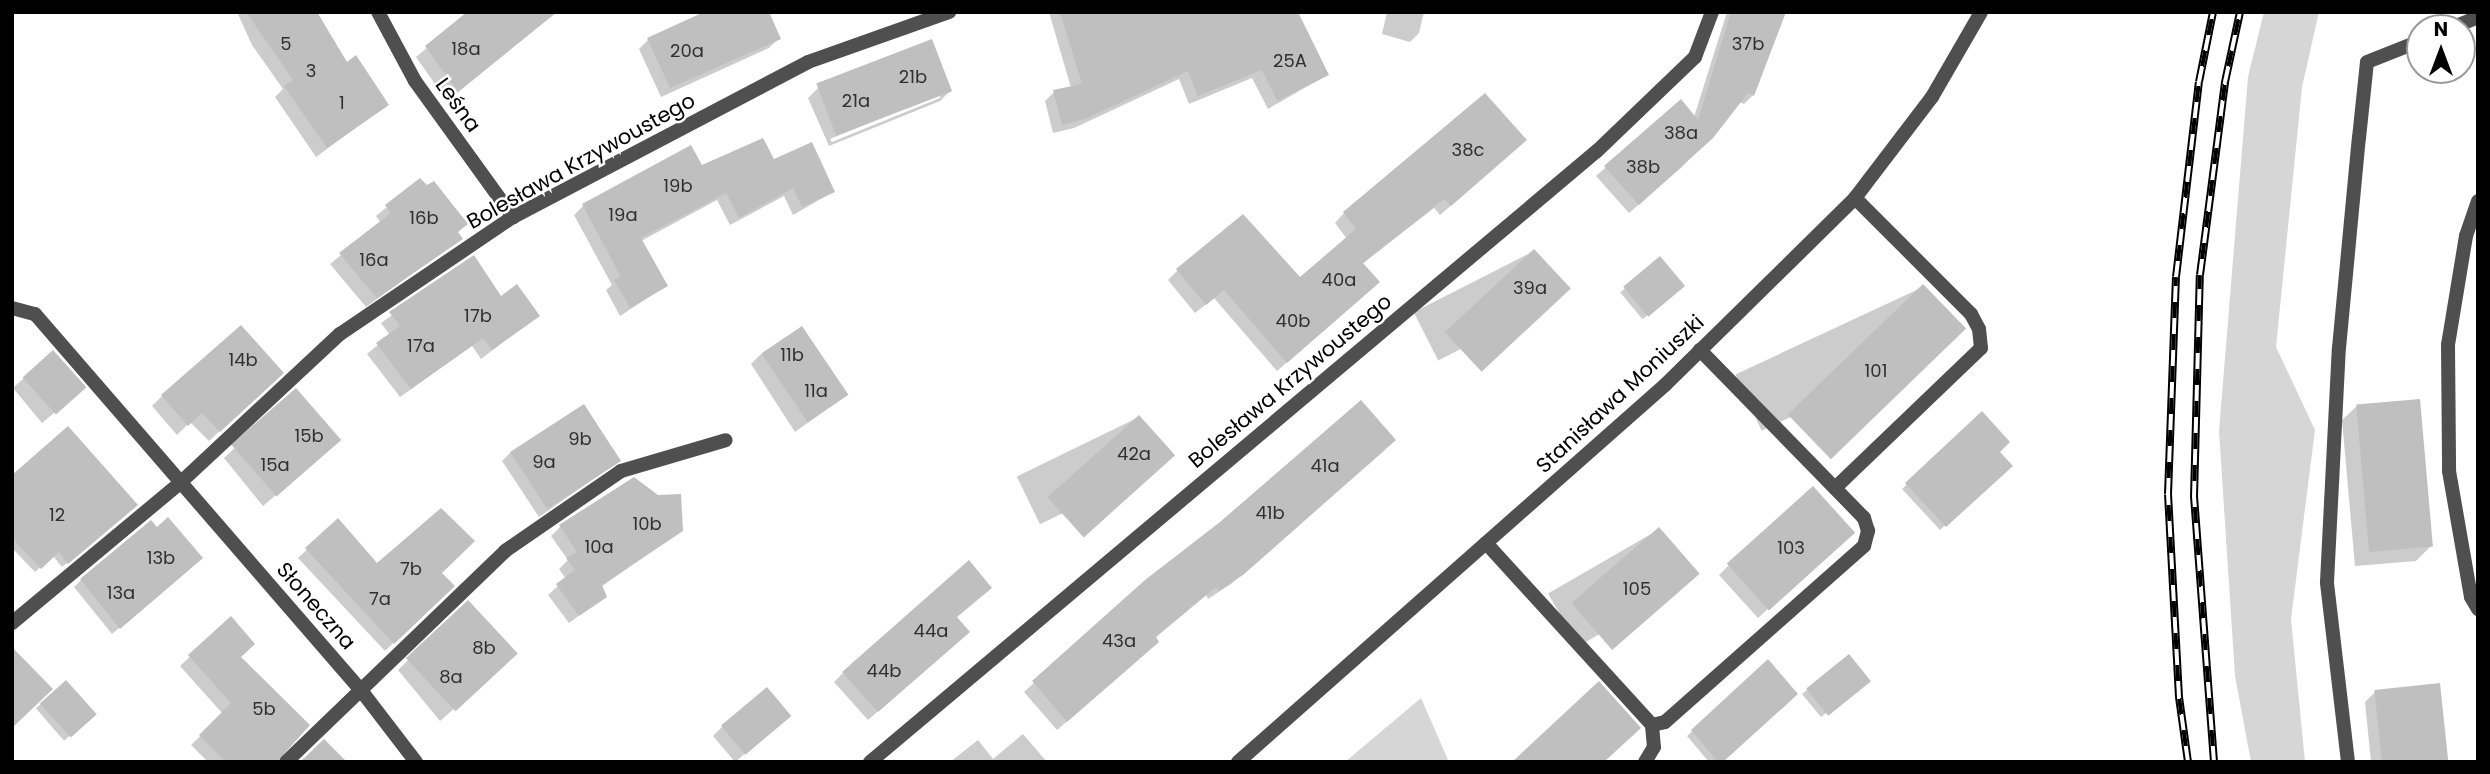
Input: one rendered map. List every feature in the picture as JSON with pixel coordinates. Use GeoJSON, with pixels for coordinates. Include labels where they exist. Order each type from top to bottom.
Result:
{"type":"FeatureCollection","features":[{"type":"Feature","properties":{"kind":"street","name":"Leśna"},"geometry":{"type":"LineString","coordinates":[[378,12],[415,81],[513,217]]}},
{"type":"Feature","properties":{"kind":"street","name":"Bolesława Krzywoustego"},"geometry":{"type":"LineString","coordinates":[[12,622],[180,483],[340,334],[513,217],[808,62],[949,12]]}},
{"type":"Feature","properties":{"kind":"street","name":"Bolesława Krzywoustego"},"geometry":{"type":"LineString","coordinates":[[870,762],[1597,151],[1695,57],[1713,12]]}},
{"type":"Feature","properties":{"kind":"street","name":"Stanisława Moniuszki"},"geometry":{"type":"LineString","coordinates":[[1238,762],[1486,544],[1700,350],[1855,198],[1932,97],[1981,12]]}},
{"type":"Feature","properties":{"kind":"street"},"geometry":{"type":"LineString","coordinates":[[2348,762],[2327,582],[2339,348],[2367,62],[2406,47]]}},
{"type":"Feature","properties":{"kind":"street"},"geometry":{"type":"LineString","coordinates":[[1835,488],[1980,348],[1979,329],[1970,314],[1855,198]]}},
{"type":"Feature","properties":{"kind":"street"},"geometry":{"type":"LineString","coordinates":[[2478,201],[2466,236],[2448,345],[2449,471],[2471,597],[2478,609]]}},
{"type":"Feature","properties":{"kind":"street","name":"Słoneczna"},"geometry":{"type":"LineString","coordinates":[[12,308],[34,314],[360,689],[416,762]]}},
{"type":"Feature","properties":{"kind":"street"},"geometry":{"type":"LineString","coordinates":[[1653,725],[1665,722],[1864,545],[1868,531],[1864,517],[1700,350]]}},
{"type":"Feature","properties":{"kind":"street"},"geometry":{"type":"LineString","coordinates":[[286,762],[505,551],[621,471],[726,440]]}},
{"type":"Feature","properties":{"kind":"street"},"geometry":{"type":"LineString","coordinates":[[1486,544],[1653,725],[1654,747],[1645,762]]}},
{"type":"Feature","properties":{"kind":"shaded area"},"geometry":{"type":"Polygon","coordinates":[[[2264,12],[2319,12],[2302,87],[2276,347],[2315,430],[2291,619],[2305,762],[2251,762],[2235,676],[2219,431],[2248,77],[2264,12]]]}},
{"type":"Feature","properties":{"kind":"shaded area"},"geometry":{"type":"Polygon","coordinates":[[[1421,698],[1449,762],[1345,762],[1421,698]]]}},
{"type":"Feature","properties":{"kind":"building"},"geometry":{"type":"Polygon","coordinates":[[[246,12],[317,12],[347,62],[356,55],[389,105],[327,148],[284,86],[293,80],[246,12]]]}},
{"type":"Feature","properties":{"kind":"building"},"geometry":{"type":"Polygon","coordinates":[[[467,12],[557,12],[458,92],[425,46],[467,12]]]}},
{"type":"Feature","properties":{"kind":"building"},"geometry":{"type":"Polygon","coordinates":[[[704,12],[769,12],[781,39],[670,88],[647,38],[704,12]]]}},
{"type":"Feature","properties":{"kind":"building"},"geometry":{"type":"Polygon","coordinates":[[[1060,12],[1298,12],[1329,75],[1277,101],[1262,70],[1198,96],[1188,71],[1085,119],[1062,125],[1053,90],[1082,84],[1060,12]]]}},
{"type":"Feature","properties":{"kind":"building"},"geometry":{"type":"Polygon","coordinates":[[[1731,12],[1786,12],[1754,96],[1748,93],[1713,138],[1639,205],[1604,166],[1681,99],[1698,120],[1731,12]]]}},
{"type":"Feature","properties":{"kind":"building"},"geometry":{"type":"Polygon","coordinates":[[[932,39],[952,91],[836,136],[816,83],[932,39]]]}},
{"type":"Feature","properties":{"kind":"building"},"geometry":{"type":"Polygon","coordinates":[[[1485,93],[1527,140],[1451,206],[1444,199],[1363,263],[1380,282],[1287,363],[1224,290],[1206,305],[1176,269],[1243,214],[1300,277],[1356,229],[1343,212],[1485,93]]]}},
{"type":"Feature","properties":{"kind":"building"},"geometry":{"type":"Polygon","coordinates":[[[763,138],[774,159],[812,142],[835,192],[802,207],[793,188],[739,218],[726,193],[641,238],[668,286],[630,308],[614,280],[621,277],[582,204],[691,145],[702,165],[763,138]]]}},
{"type":"Feature","properties":{"kind":"building"},"geometry":{"type":"Polygon","coordinates":[[[420,178],[427,185],[434,181],[468,224],[458,232],[463,239],[377,298],[339,253],[391,213],[385,205],[420,178]]]}},
{"type":"Feature","properties":{"kind":"building"},"geometry":{"type":"Polygon","coordinates":[[[1534,249],[1571,288],[1482,372],[1445,332],[1534,249]]]}},
{"type":"Feature","properties":{"kind":"building"},"geometry":{"type":"Polygon","coordinates":[[[474,255],[501,296],[517,284],[540,316],[492,350],[483,338],[411,389],[376,343],[400,326],[389,312],[474,255]]]}},
{"type":"Feature","properties":{"kind":"building"},"geometry":{"type":"Polygon","coordinates":[[[1660,256],[1685,286],[1648,317],[1623,287],[1660,256]]]}},
{"type":"Feature","properties":{"kind":"building"},"geometry":{"type":"Polygon","coordinates":[[[1923,284],[1966,329],[1831,459],[1788,415],[1923,284]]]}},
{"type":"Feature","properties":{"kind":"building"},"geometry":{"type":"Polygon","coordinates":[[[241,325],[284,373],[220,432],[202,413],[188,426],[161,395],[241,325]]]}},
{"type":"Feature","properties":{"kind":"building"},"geometry":{"type":"Polygon","coordinates":[[[802,326],[848,395],[808,422],[761,353],[802,326]]]}},
{"type":"Feature","properties":{"kind":"building"},"geometry":{"type":"Polygon","coordinates":[[[53,350],[86,387],[56,415],[23,377],[53,350]]]}},
{"type":"Feature","properties":{"kind":"building"},"geometry":{"type":"Polygon","coordinates":[[[296,388],[341,440],[276,496],[231,444],[296,388]]]}},
{"type":"Feature","properties":{"kind":"building"},"geometry":{"type":"Polygon","coordinates":[[[2420,399],[2433,546],[2369,552],[2356,405],[2420,399]]]}},
{"type":"Feature","properties":{"kind":"building"},"geometry":{"type":"Polygon","coordinates":[[[1361,400],[1396,440],[1243,575],[1218,591],[1216,587],[1156,637],[1159,642],[1067,722],[1032,681],[1145,580],[1220,522],[1361,400]]]}},
{"type":"Feature","properties":{"kind":"building"},"geometry":{"type":"Polygon","coordinates":[[[584,404],[621,461],[547,509],[510,452],[584,404]]]}},
{"type":"Feature","properties":{"kind":"building"},"geometry":{"type":"Polygon","coordinates":[[[1982,411],[2010,442],[2000,452],[2013,466],[1946,527],[1905,483],[1982,411]]]}},
{"type":"Feature","properties":{"kind":"building"},"geometry":{"type":"Polygon","coordinates":[[[1139,415],[1175,455],[1084,537],[1048,497],[1139,415]]]}},
{"type":"Feature","properties":{"kind":"building"},"geometry":{"type":"Polygon","coordinates":[[[68,426],[138,505],[68,564],[59,552],[41,569],[12,538],[12,475],[68,426]]]}},
{"type":"Feature","properties":{"kind":"building"},"geometry":{"type":"Polygon","coordinates":[[[634,477],[658,495],[681,494],[683,531],[602,585],[607,597],[579,616],[556,584],[575,570],[566,558],[577,552],[559,525],[634,477]]]}},
{"type":"Feature","properties":{"kind":"building"},"geometry":{"type":"Polygon","coordinates":[[[1813,486],[1855,533],[1769,610],[1727,564],[1813,486]]]}},
{"type":"Feature","properties":{"kind":"building"},"geometry":{"type":"Polygon","coordinates":[[[441,508],[475,541],[442,573],[455,586],[394,644],[305,548],[338,518],[377,563],[441,508]]]}},
{"type":"Feature","properties":{"kind":"building"},"geometry":{"type":"Polygon","coordinates":[[[168,517],[203,558],[120,629],[80,579],[151,520],[157,527],[168,517]]]}},
{"type":"Feature","properties":{"kind":"building"},"geometry":{"type":"Polygon","coordinates":[[[1659,527],[1700,574],[1612,650],[1571,603],[1659,527]]]}},
{"type":"Feature","properties":{"kind":"building"},"geometry":{"type":"Polygon","coordinates":[[[969,560],[992,588],[957,617],[970,632],[878,712],[842,672],[969,560]]]}},
{"type":"Feature","properties":{"kind":"building"},"geometry":{"type":"Polygon","coordinates":[[[468,600],[518,653],[456,711],[406,658],[468,600]]]}},
{"type":"Feature","properties":{"kind":"building"},"geometry":{"type":"Polygon","coordinates":[[[231,616],[255,644],[241,657],[310,725],[277,762],[226,762],[199,735],[231,703],[188,655],[231,616]]]}},
{"type":"Feature","properties":{"kind":"building"},"geometry":{"type":"Polygon","coordinates":[[[12,647],[53,689],[12,728],[12,647]]]}},
{"type":"Feature","properties":{"kind":"building"},"geometry":{"type":"Polygon","coordinates":[[[1849,654],[1871,681],[1828,716],[1806,689],[1849,654]]]}},
{"type":"Feature","properties":{"kind":"building"},"geometry":{"type":"Polygon","coordinates":[[[1768,659],[1798,694],[1723,762],[1718,762],[1691,730],[1768,659]]]}},
{"type":"Feature","properties":{"kind":"building"},"geometry":{"type":"Polygon","coordinates":[[[66,680],[97,714],[71,738],[40,703],[66,680]]]}},
{"type":"Feature","properties":{"kind":"building"},"geometry":{"type":"Polygon","coordinates":[[[1599,681],[1641,728],[1604,762],[1512,762],[1599,681]]]}},
{"type":"Feature","properties":{"kind":"building"},"geometry":{"type":"Polygon","coordinates":[[[2440,683],[2448,762],[2382,762],[2374,690],[2440,683]]]}},
{"type":"Feature","properties":{"kind":"building"},"geometry":{"type":"Polygon","coordinates":[[[767,687],[791,716],[745,755],[721,726],[767,687]]]}},
{"type":"Feature","properties":{"kind":"building"},"geometry":{"type":"Polygon","coordinates":[[[324,739],[347,762],[300,762],[324,739]]]}},
{"type":"Feature","properties":{"kind":"railway"},"geometry":{"type":"LineString","coordinates":[[2188,762],[2179,697],[2168,494],[2176,277],[2199,82],[2213,12]]}},
{"type":"Feature","properties":{"kind":"railway"},"geometry":{"type":"LineString","coordinates":[[2214,762],[2194,497],[2200,275],[2225,82],[2240,12]]}}]}
